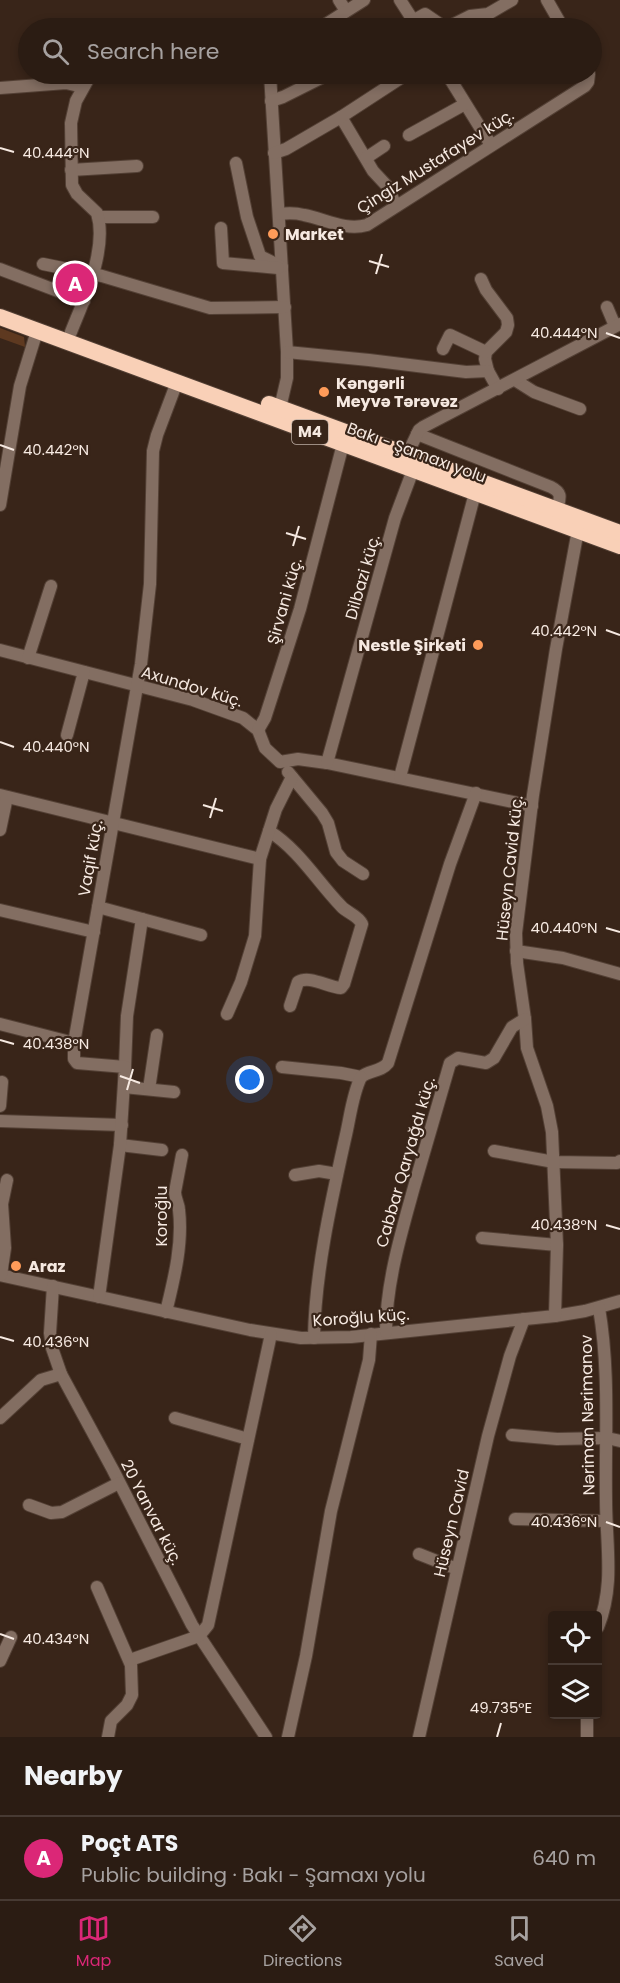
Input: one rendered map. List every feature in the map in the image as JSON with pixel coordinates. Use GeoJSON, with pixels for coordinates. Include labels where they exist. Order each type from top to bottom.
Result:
{"type":"FeatureCollection","features":[{"type":"Feature","properties":{"kind":"highway","name":"Bakı - Şamaxı yolu"},"geometry":{"type":"LineString","coordinates":[[0,305],[279,408],[410,462],[475,493],[620,546]]}},
{"type":"Feature","properties":{"kind":"highway","name":"Bakı - Şamaxı yolu"},"geometry":{"type":"LineString","coordinates":[[0,317],[344,444],[410,462],[620,533]]}},
{"type":"Feature","properties":{"kind":"street"},"geometry":{"type":"LineString","coordinates":[[339,0],[346,11]]}},
{"type":"Feature","properties":{"kind":"street"},"geometry":{"type":"LineString","coordinates":[[335,18],[364,0]]}},
{"type":"Feature","properties":{"kind":"street"},"geometry":{"type":"LineString","coordinates":[[400,0],[411,18]]}},
{"type":"Feature","properties":{"kind":"street"},"geometry":{"type":"LineString","coordinates":[[466,18],[488,14],[512,0]]}},
{"type":"Feature","properties":{"kind":"street"},"geometry":{"type":"LineString","coordinates":[[547,0],[558,18]]}},
{"type":"Feature","properties":{"kind":"street"},"geometry":{"type":"LineString","coordinates":[[0,88],[53,84]]}},
{"type":"Feature","properties":{"kind":"street"},"geometry":{"type":"LineString","coordinates":[[70,84],[83,87]]}},
{"type":"Feature","properties":{"kind":"street"},"geometry":{"type":"LineString","coordinates":[[71,332],[94,275],[99,234],[99,217],[95,210],[74,190],[71,170],[71,123],[76,100],[85,84]]}},
{"type":"Feature","properties":{"kind":"street"},"geometry":{"type":"LineString","coordinates":[[270,84],[287,352],[287,378],[279,408]]}},
{"type":"Feature","properties":{"kind":"street"},"geometry":{"type":"LineString","coordinates":[[271,100],[283,97],[309,84]]}},
{"type":"Feature","properties":{"kind":"street"},"geometry":{"type":"LineString","coordinates":[[274,153],[286,149],[341,117],[391,84]]}},
{"type":"Feature","properties":{"kind":"street"},"geometry":{"type":"LineString","coordinates":[[453,84],[491,145]]}},
{"type":"Feature","properties":{"kind":"street","name":"Çingiz Mustafayev küç."},"geometry":{"type":"LineString","coordinates":[[280,214],[304,214],[349,227],[358,228],[367,225],[586,84]]}},
{"type":"Feature","properties":{"kind":"street"},"geometry":{"type":"LineString","coordinates":[[409,135],[465,104]]}},
{"type":"Feature","properties":{"kind":"street"},"geometry":{"type":"LineString","coordinates":[[341,117],[373,171],[387,186],[396,206]]}},
{"type":"Feature","properties":{"kind":"street"},"geometry":{"type":"LineString","coordinates":[[366,158],[384,146]]}},
{"type":"Feature","properties":{"kind":"street"},"geometry":{"type":"LineString","coordinates":[[236,163],[247,217],[260,256],[282,268]]}},
{"type":"Feature","properties":{"kind":"street"},"geometry":{"type":"LineString","coordinates":[[71,170],[137,166]]}},
{"type":"Feature","properties":{"kind":"street"},"geometry":{"type":"LineString","coordinates":[[99,217],[153,217]]}},
{"type":"Feature","properties":{"kind":"street"},"geometry":{"type":"LineString","coordinates":[[221,228],[223,263],[282,268]]}},
{"type":"Feature","properties":{"kind":"street"},"geometry":{"type":"LineString","coordinates":[[43,264],[94,275],[210,308],[285,308]]}},
{"type":"Feature","properties":{"kind":"street"},"geometry":{"type":"LineString","coordinates":[[0,269],[84,301]]}},
{"type":"Feature","properties":{"kind":"street"},"geometry":{"type":"LineString","coordinates":[[481,279],[489,296],[507,318],[506,332],[486,352],[485,359],[488,371],[498,389]]}},
{"type":"Feature","properties":{"kind":"street"},"geometry":{"type":"LineString","coordinates":[[557,510],[561,495],[559,491],[417,434],[423,427],[618,325],[607,307]]}},
{"type":"Feature","properties":{"kind":"street"},"geometry":{"type":"LineString","coordinates":[[0,506],[20,386],[37,331]]}},
{"type":"Feature","properties":{"kind":"street"},"geometry":{"type":"LineString","coordinates":[[443,349],[450,335],[486,352]]}},
{"type":"Feature","properties":{"kind":"street"},"geometry":{"type":"LineString","coordinates":[[287,352],[466,372],[488,371]]}},
{"type":"Feature","properties":{"kind":"street"},"geometry":{"type":"LineString","coordinates":[[515,380],[534,392],[580,409]]}},
{"type":"Feature","properties":{"kind":"street","name":"Vaqif küç."},"geometry":{"type":"LineString","coordinates":[[74,1043],[141,664],[150,584],[153,451],[177,382]]}},
{"type":"Feature","properties":{"kind":"street","name":"Dilbazi küç."},"geometry":{"type":"LineString","coordinates":[[327,763],[417,434]]}},
{"type":"Feature","properties":{"kind":"street","name":"Şirvani küç."},"geometry":{"type":"LineString","coordinates":[[258,730],[265,718],[300,609],[344,444]]}},
{"type":"Feature","properties":{"kind":"street"},"geometry":{"type":"LineString","coordinates":[[400,777],[475,493]]}},
{"type":"Feature","properties":{"kind":"street","name":"Hüseyn Cavid küç."},"geometry":{"type":"LineString","coordinates":[[555,1316],[557,1245],[552,1132],[547,1106],[527,1048],[516,951],[517,919],[532,806],[556,649],[578,530]]}},
{"type":"Feature","properties":{"kind":"street"},"geometry":{"type":"LineString","coordinates":[[28,658],[51,586]]}},
{"type":"Feature","properties":{"kind":"street","name":"Axundov küç."},"geometry":{"type":"LineString","coordinates":[[0,650],[193,700],[243,718],[258,730],[265,748],[280,762],[315,804],[328,823],[336,852],[343,861],[363,874]]}},
{"type":"Feature","properties":{"kind":"street"},"geometry":{"type":"LineString","coordinates":[[67,735],[84,672]]}},
{"type":"Feature","properties":{"kind":"street"},"geometry":{"type":"LineString","coordinates":[[280,762],[298,759],[327,763],[532,806]]}},
{"type":"Feature","properties":{"kind":"street"},"geometry":{"type":"LineString","coordinates":[[227,1014],[241,982],[255,936],[260,859],[276,809],[292,777]]}},
{"type":"Feature","properties":{"kind":"street"},"geometry":{"type":"LineString","coordinates":[[314,1338],[319,1283],[337,1174],[361,1077],[366,1072],[381,1069],[388,1063],[450,864],[476,793]]}},
{"type":"Feature","properties":{"kind":"street"},"geometry":{"type":"LineString","coordinates":[[0,830],[4,796],[260,859]]}},
{"type":"Feature","properties":{"kind":"street"},"geometry":{"type":"LineString","coordinates":[[269,831],[306,864],[342,907],[360,919],[362,924],[341,988],[301,979],[290,1006]]}},
{"type":"Feature","properties":{"kind":"street"},"geometry":{"type":"LineString","coordinates":[[98,907],[201,935]]}},
{"type":"Feature","properties":{"kind":"street"},"geometry":{"type":"LineString","coordinates":[[0,910],[94,932]]}},
{"type":"Feature","properties":{"kind":"street"},"geometry":{"type":"LineString","coordinates":[[99,1297],[122,1125],[127,1016],[142,919]]}},
{"type":"Feature","properties":{"kind":"street"},"geometry":{"type":"LineString","coordinates":[[516,951],[563,958],[620,974]]}},
{"type":"Feature","properties":{"kind":"street","name":"Cabbar Qaryağdı küç."},"geometry":{"type":"LineString","coordinates":[[386,1332],[394,1263],[450,1063],[458,1058],[486,1063],[490,1061],[512,1027],[525,1019]]}},
{"type":"Feature","properties":{"kind":"street"},"geometry":{"type":"LineString","coordinates":[[0,1024],[74,1043],[74,1059],[77,1063],[125,1067]]}},
{"type":"Feature","properties":{"kind":"street"},"geometry":{"type":"LineString","coordinates":[[150,1089],[157,1035]]}},
{"type":"Feature","properties":{"kind":"street"},"geometry":{"type":"LineString","coordinates":[[282,1068],[361,1077]]}},
{"type":"Feature","properties":{"kind":"street"},"geometry":{"type":"LineString","coordinates":[[0,1106],[2,1082]]}},
{"type":"Feature","properties":{"kind":"street"},"geometry":{"type":"LineString","coordinates":[[124,1087],[174,1092]]}},
{"type":"Feature","properties":{"kind":"street"},"geometry":{"type":"LineString","coordinates":[[0,1121],[122,1125]]}},
{"type":"Feature","properties":{"kind":"street"},"geometry":{"type":"LineString","coordinates":[[120,1145],[162,1150]]}},
{"type":"Feature","properties":{"kind":"street"},"geometry":{"type":"LineString","coordinates":[[494,1151],[554,1162],[617,1163],[620,1161]]}},
{"type":"Feature","properties":{"kind":"street","name":"Koroğlu"},"geometry":{"type":"LineString","coordinates":[[166,1312],[178,1254],[179,1208],[175,1192],[183,1155]]}},
{"type":"Feature","properties":{"kind":"street"},"geometry":{"type":"LineString","coordinates":[[295,1175],[319,1171],[337,1174]]}},
{"type":"Feature","properties":{"kind":"street"},"geometry":{"type":"LineString","coordinates":[[0,1275],[5,1248],[2,1204],[7,1180]]}},
{"type":"Feature","properties":{"kind":"street"},"geometry":{"type":"LineString","coordinates":[[482,1238],[557,1245]]}},
{"type":"Feature","properties":{"kind":"street","name":"Koroğlu küç."},"geometry":{"type":"LineString","coordinates":[[0,1275],[271,1334],[314,1338],[555,1316],[599,1308],[620,1300]]}},
{"type":"Feature","properties":{"kind":"street","name":"20 Yanvar küç."},"geometry":{"type":"LineString","coordinates":[[53,1286],[52,1348],[61,1374],[199,1636],[266,1737]]}},
{"type":"Feature","properties":{"kind":"street","name":"Nəriman Nərimanov"},"geometry":{"type":"LineString","coordinates":[[599,1308],[606,1360],[606,1521],[609,1549],[609,1590],[602,1615]]}},
{"type":"Feature","properties":{"kind":"street","name":"Hüseyn Cavid"},"geometry":{"type":"LineString","coordinates":[[419,1737],[488,1436],[510,1356],[524,1319]]}},
{"type":"Feature","properties":{"kind":"street"},"geometry":{"type":"LineString","coordinates":[[130,1660],[199,1636],[208,1625],[271,1334]]}},
{"type":"Feature","properties":{"kind":"street"},"geometry":{"type":"LineString","coordinates":[[288,1737],[306,1656],[331,1510],[369,1360],[371,1334]]}},
{"type":"Feature","properties":{"kind":"street"},"geometry":{"type":"LineString","coordinates":[[0,1419],[40,1380],[61,1374]]}},
{"type":"Feature","properties":{"kind":"street"},"geometry":{"type":"LineString","coordinates":[[175,1418],[248,1438]]}},
{"type":"Feature","properties":{"kind":"street"},"geometry":{"type":"LineString","coordinates":[[512,1436],[557,1439],[607,1438],[620,1441]]}},
{"type":"Feature","properties":{"kind":"street"},"geometry":{"type":"LineString","coordinates":[[28,1506],[51,1513],[62,1512],[119,1483]]}},
{"type":"Feature","properties":{"kind":"street"},"geometry":{"type":"LineString","coordinates":[[515,1519],[606,1521]]}},
{"type":"Feature","properties":{"kind":"street"},"geometry":{"type":"LineString","coordinates":[[419,1554],[457,1569]]}},
{"type":"Feature","properties":{"kind":"street"},"geometry":{"type":"LineString","coordinates":[[97,1587],[130,1660],[132,1695],[128,1705],[111,1721],[108,1737]]}},
{"type":"Feature","properties":{"kind":"street"},"geometry":{"type":"LineString","coordinates":[[2,1654],[11,1638]]}},
{"type":"Feature","properties":{"kind":"street"},"geometry":{"type":"LineString","coordinates":[[587,1719],[587,1737]]}},
{"type":"Feature","properties":{"kind":"shaded area"},"geometry":{"type":"Polygon","coordinates":[[[0,328],[24,337],[25,347],[0,338],[0,328]]]}},
{"type":"Feature","properties":{"kind":"place","name":"Market"},"geometry":{"type":"Point","coordinates":[273,234]}},
{"type":"Feature","properties":{"kind":"place","name":"Poçt ATS"},"geometry":{"type":"Point","coordinates":[75,283]}},
{"type":"Feature","properties":{"kind":"place","name":"Kəngərli Meyvə Tərəvəz"},"geometry":{"type":"Point","coordinates":[324,392]}},
{"type":"Feature","properties":{"kind":"place","name":"Nestle Şirkəti"},"geometry":{"type":"Point","coordinates":[478,645]}},
{"type":"Feature","properties":{"kind":"place","name":"Araz"},"geometry":{"type":"Point","coordinates":[16,1266]}}]}
